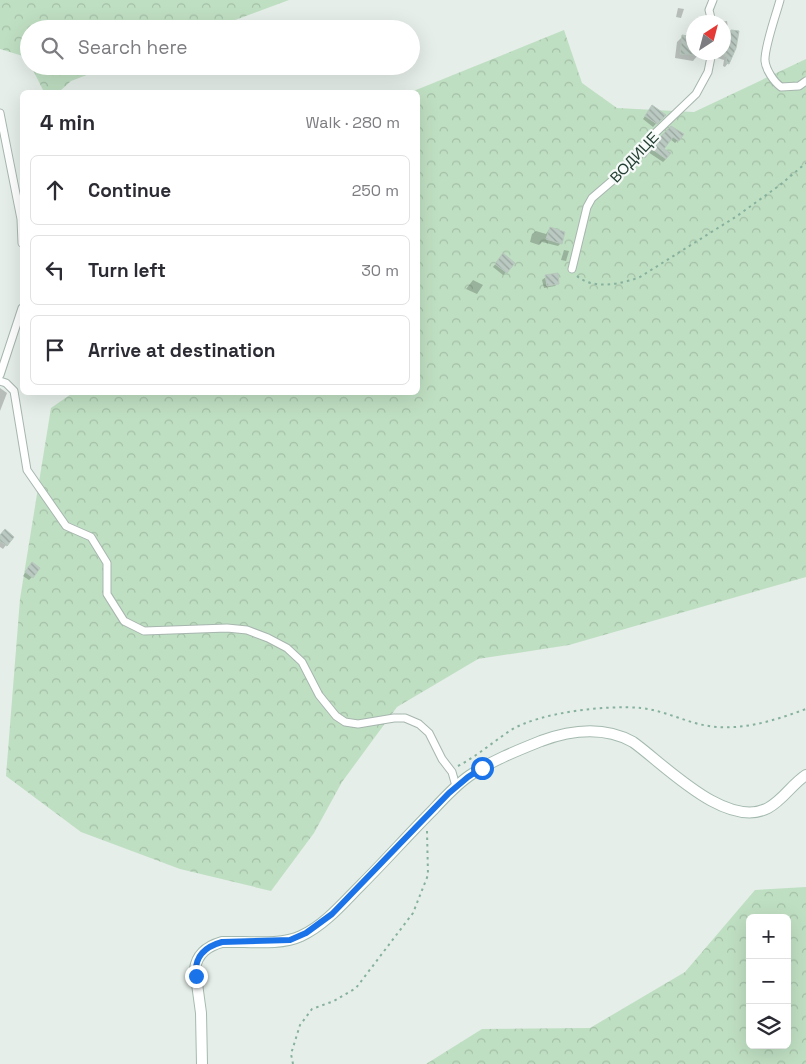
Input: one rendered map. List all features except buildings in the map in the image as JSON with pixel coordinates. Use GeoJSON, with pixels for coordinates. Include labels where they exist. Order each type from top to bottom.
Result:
{"type":"FeatureCollection","features":[{"type":"Feature","properties":{"kind":"main road"},"geometry":{"type":"LineString","coordinates":[[202,1064],[201,1013],[195,969],[196,962],[204,950],[222,942],[290,940],[306,933],[332,914],[456,786],[482,768],[519,750],[564,734],[587,731],[621,736],[643,750],[697,793],[723,806],[748,812],[767,808],[806,775]]}},
{"type":"Feature","properties":{"kind":"street"},"geometry":{"type":"LineString","coordinates":[[710,15],[709,10],[713,0]]}},
{"type":"Feature","properties":{"kind":"street"},"geometry":{"type":"LineString","coordinates":[[780,0],[765,53],[765,64],[775,83],[781,87],[799,86],[806,81]]}},
{"type":"Feature","properties":{"kind":"street","name":"ВОДИЦЕ"},"geometry":{"type":"LineString","coordinates":[[572,269],[587,207],[592,198],[620,174],[650,138],[696,94],[708,72],[710,60]]}},
{"type":"Feature","properties":{"kind":"street"},"geometry":{"type":"LineString","coordinates":[[0,112],[20,214]]}},
{"type":"Feature","properties":{"kind":"street"},"geometry":{"type":"LineString","coordinates":[[0,375],[20,314]]}},
{"type":"Feature","properties":{"kind":"street"},"geometry":{"type":"LineString","coordinates":[[0,381],[3,381],[14,391],[27,470],[66,526],[91,537],[106,563],[107,594],[124,621],[144,631],[227,628],[247,630],[268,638],[287,648],[302,662],[319,695],[336,716],[345,722],[358,724],[405,718],[419,724],[429,733],[442,759],[450,770],[456,786]]}},
{"type":"Feature","properties":{"kind":"path"},"geometry":{"type":"LineString","coordinates":[[572,269],[579,278],[586,282],[617,283],[640,277],[737,216],[806,163]]}},
{"type":"Feature","properties":{"kind":"path"},"geometry":{"type":"LineString","coordinates":[[450,770],[481,752],[511,730],[535,720],[561,714],[602,709],[639,708],[659,711],[704,725],[734,728],[745,727],[806,709]]}},
{"type":"Feature","properties":{"kind":"path"},"geometry":{"type":"LineString","coordinates":[[293,1064],[291,1054],[300,1024],[312,1009],[334,1001],[356,988],[413,914],[428,875],[426,816]]}},
{"type":"Feature","properties":{"kind":"green space"},"geometry":{"type":"Polygon","coordinates":[[[0,0],[289,0],[235,20],[20,20],[20,55],[0,49],[0,0]]]}},
{"type":"Feature","properties":{"kind":"green space"},"geometry":{"type":"Polygon","coordinates":[[[564,30],[582,83],[617,108],[694,112],[806,59],[806,577],[569,645],[478,659],[397,707],[342,782],[314,833],[271,891],[180,869],[81,832],[6,776],[20,599],[51,408],[70,395],[420,395],[420,90],[416,90],[564,30]]]}},
{"type":"Feature","properties":{"kind":"green space"},"geometry":{"type":"Polygon","coordinates":[[[36,75],[87,75],[71,81],[61,90],[43,90],[36,75]]]}},
{"type":"Feature","properties":{"kind":"green space"},"geometry":{"type":"Polygon","coordinates":[[[806,887],[806,1064],[426,1064],[482,1029],[590,1028],[685,972],[755,890],[806,887]]]}},
{"type":"Feature","properties":{"kind":"route"},"geometry":{"type":"LineString","coordinates":[[196,976],[196,962],[204,950],[212,945],[222,942],[290,940],[306,933],[332,914],[368,879],[449,793],[482,768]]}}]}
